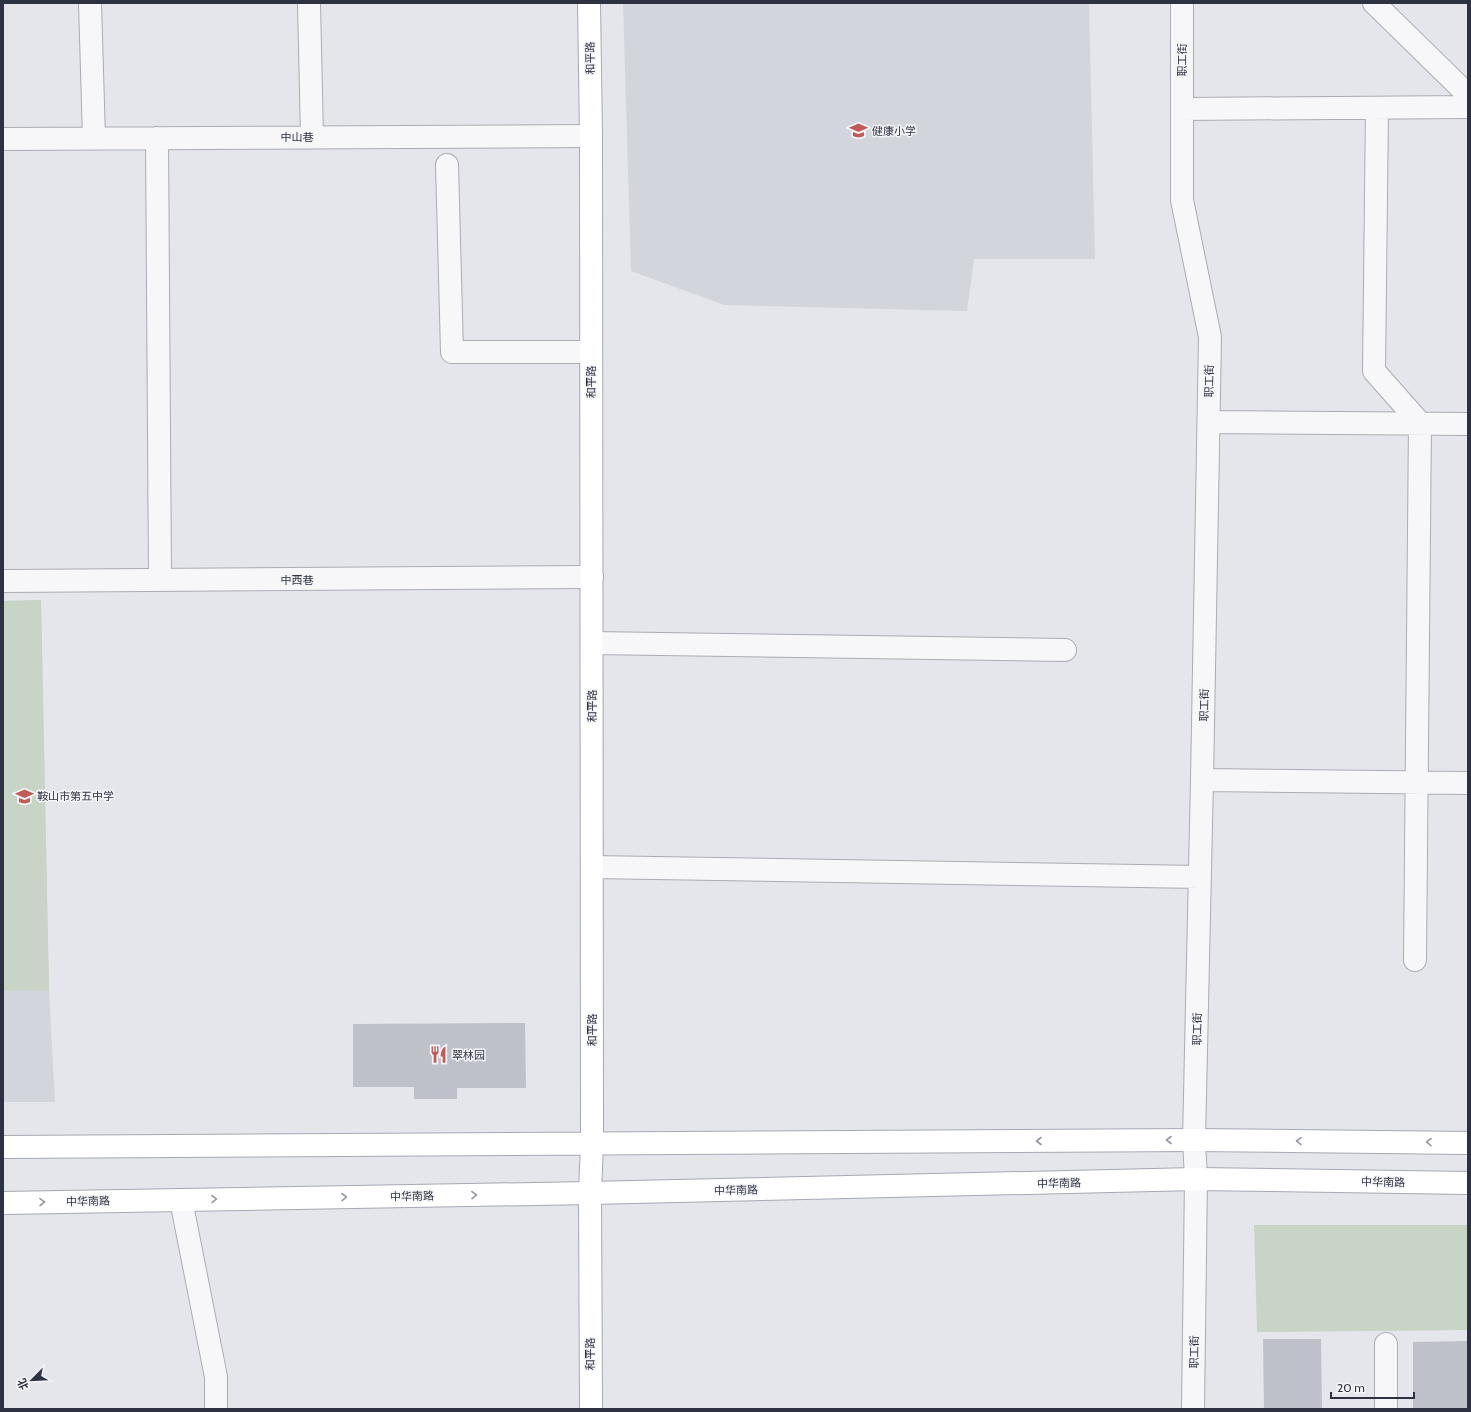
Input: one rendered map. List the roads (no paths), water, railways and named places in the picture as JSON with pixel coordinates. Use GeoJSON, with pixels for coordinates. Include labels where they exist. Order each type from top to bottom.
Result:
{"type":"FeatureCollection","features":[{"type":"Feature","properties":{"kind":"main road","name":"和平路"},"geometry":{"type":"LineString","coordinates":[[589,3],[591,136],[592,577],[592,1143],[590,1193],[590,1409]]}},
{"type":"Feature","properties":{"kind":"main road"},"geometry":{"type":"LineString","coordinates":[[3,1147],[1194,1140],[1468,1143]]}},
{"type":"Feature","properties":{"kind":"main road","name":"中华南路"},"geometry":{"type":"LineString","coordinates":[[3,1202],[590,1193],[1196,1179],[1468,1183]]}},
{"type":"Feature","properties":{"kind":"street"},"geometry":{"type":"LineString","coordinates":[[90,3],[94,138]]}},
{"type":"Feature","properties":{"kind":"street"},"geometry":{"type":"LineString","coordinates":[[309,3],[312,137]]}},
{"type":"Feature","properties":{"kind":"street","name":"职工街"},"geometry":{"type":"LineString","coordinates":[[1182,3],[1182,200],[1210,337],[1194,1140],[1196,1179],[1193,1409]]}},
{"type":"Feature","properties":{"kind":"street"},"geometry":{"type":"LineString","coordinates":[[1374,3],[1468,95]]}},
{"type":"Feature","properties":{"kind":"street"},"geometry":{"type":"LineString","coordinates":[[1182,109],[1468,107]]}},
{"type":"Feature","properties":{"kind":"street"},"geometry":{"type":"LineString","coordinates":[[1377,108],[1374,371],[1420,424],[1415,960]]}},
{"type":"Feature","properties":{"kind":"street","name":"中山巷"},"geometry":{"type":"LineString","coordinates":[[3,139],[591,136]]}},
{"type":"Feature","properties":{"kind":"street"},"geometry":{"type":"LineString","coordinates":[[157,138],[160,580]]}},
{"type":"Feature","properties":{"kind":"street"},"geometry":{"type":"LineString","coordinates":[[447,165],[452,352],[591,352]]}},
{"type":"Feature","properties":{"kind":"street"},"geometry":{"type":"LineString","coordinates":[[1209,422],[1468,424]]}},
{"type":"Feature","properties":{"kind":"street","name":"中西巷"},"geometry":{"type":"LineString","coordinates":[[3,581],[592,577]]}},
{"type":"Feature","properties":{"kind":"street"},"geometry":{"type":"LineString","coordinates":[[592,643],[1065,650]]}},
{"type":"Feature","properties":{"kind":"street"},"geometry":{"type":"LineString","coordinates":[[1202,780],[1468,783]]}},
{"type":"Feature","properties":{"kind":"street"},"geometry":{"type":"LineString","coordinates":[[592,867],[1200,878]]}},
{"type":"Feature","properties":{"kind":"street"},"geometry":{"type":"LineString","coordinates":[[181,1200],[216,1376],[216,1409]]}},
{"type":"Feature","properties":{"kind":"street"},"geometry":{"type":"LineString","coordinates":[[1386,1344],[1386,1409]]}},
{"type":"Feature","properties":{"kind":"place","name":"健康小学"},"geometry":{"type":"Point","coordinates":[859,131]}},
{"type":"Feature","properties":{"kind":"place","name":"鞍山市第五中学"},"geometry":{"type":"Point","coordinates":[24,796]}},
{"type":"Feature","properties":{"kind":"place","name":"翠林园"},"geometry":{"type":"Point","coordinates":[439,1055]}}]}
